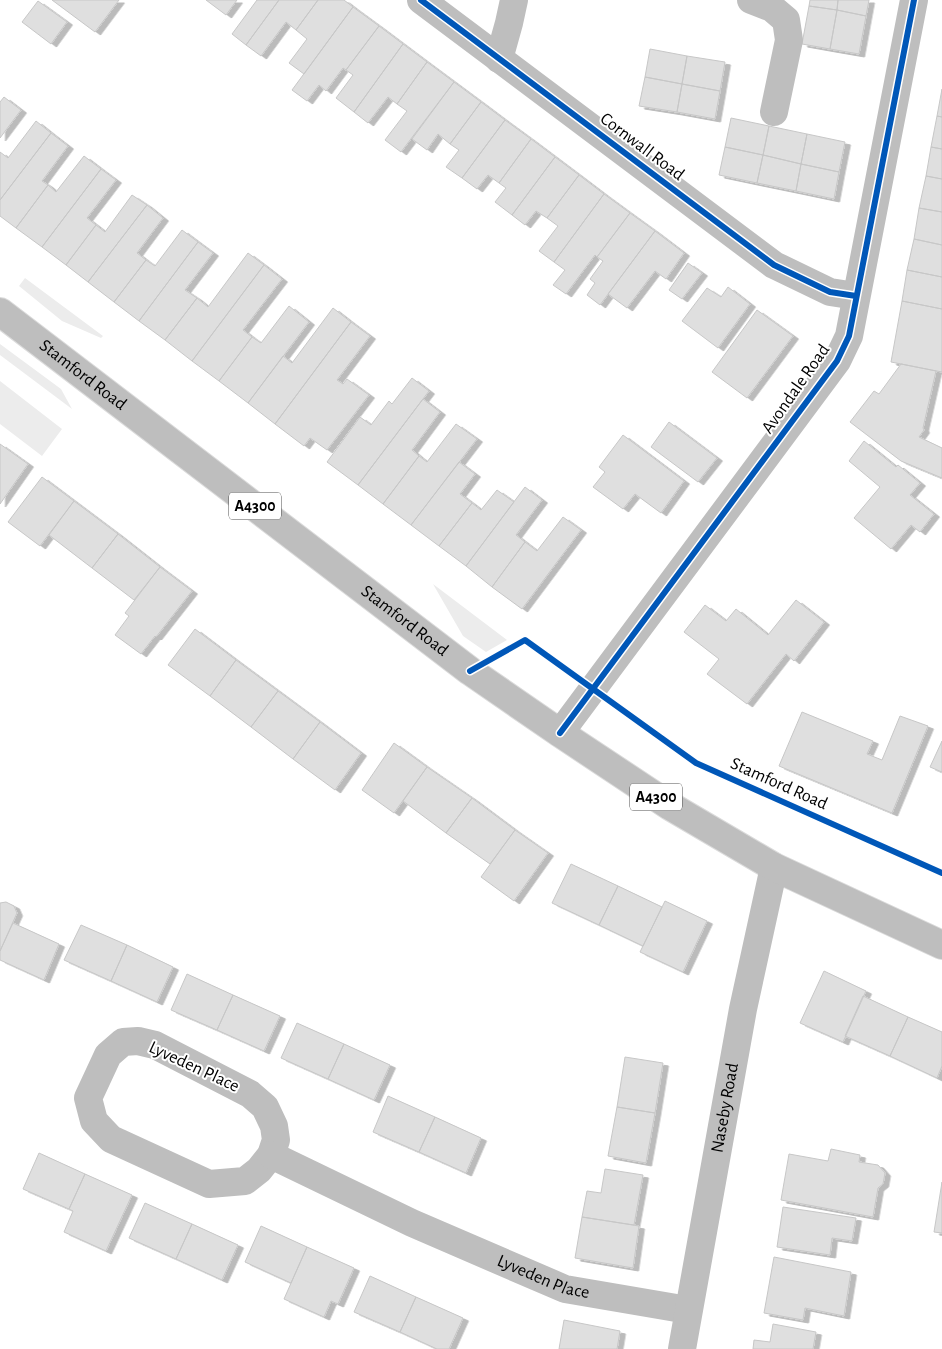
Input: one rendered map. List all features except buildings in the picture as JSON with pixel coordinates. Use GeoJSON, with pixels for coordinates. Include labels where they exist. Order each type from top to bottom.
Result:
{"type":"FeatureCollection","features":[{"type":"Feature","properties":{"kind":"street","name":"Cornwall Road"},"geometry":{"type":"LineString","coordinates":[[421,0],[774,265],[830,292],[856,296]]}},
{"type":"Feature","properties":{"kind":"street"},"geometry":{"type":"LineString","coordinates":[[499,59],[510,23],[514,0]]}},
{"type":"Feature","properties":{"kind":"street"},"geometry":{"type":"LineString","coordinates":[[751,0],[772,8],[786,20],[789,40],[774,112]]}},
{"type":"Feature","properties":{"kind":"street","name":"Avondale Road"},"geometry":{"type":"LineString","coordinates":[[560,732],[837,361],[849,336],[914,0]]}},
{"type":"Feature","properties":{"kind":"street","name":"Stamford Road"},"geometry":{"type":"LineString","coordinates":[[0,312],[462,665],[670,806],[774,867],[942,945]]}},
{"type":"Feature","properties":{"kind":"street","name":"Naseby Road"},"geometry":{"type":"LineString","coordinates":[[682,1349],[743,1009],[774,867]]}},
{"type":"Feature","properties":{"kind":"street","name":"Lyveden Place"},"geometry":{"type":"LineString","coordinates":[[138,1041],[154,1045],[250,1094],[266,1107],[274,1126],[276,1140],[271,1155],[259,1170],[245,1181],[209,1184],[111,1139],[94,1121],[88,1098],[108,1055],[123,1042],[138,1041]]}},
{"type":"Feature","properties":{"kind":"street","name":"Lyveden Place"},"geometry":{"type":"LineString","coordinates":[[271,1155],[412,1223],[565,1289],[688,1310]]}},
{"type":"Feature","properties":{"kind":"shaded area"},"geometry":{"type":"Polygon","coordinates":[[[25,278],[103,336],[101,338],[62,321],[19,286],[25,278]]]}},
{"type":"Feature","properties":{"kind":"shaded area"},"geometry":{"type":"Polygon","coordinates":[[[0,344],[61,389],[72,409],[0,355],[0,344]]]}},
{"type":"Feature","properties":{"kind":"shaded area"},"geometry":{"type":"Polygon","coordinates":[[[0,381],[62,429],[42,456],[0,424],[0,381]]]}},
{"type":"Feature","properties":{"kind":"shaded area"},"geometry":{"type":"Polygon","coordinates":[[[433,584],[507,640],[486,652],[463,636],[433,584]]]}},
{"type":"Feature","properties":{"kind":"cycle path"},"geometry":{"type":"LineString","coordinates":[[421,0],[774,265],[830,292],[856,296]]}},
{"type":"Feature","properties":{"kind":"cycle path"},"geometry":{"type":"LineString","coordinates":[[560,733],[837,361],[849,336],[914,0]]}},
{"type":"Feature","properties":{"kind":"cycle path"},"geometry":{"type":"LineString","coordinates":[[470,671],[525,640],[696,763],[942,873]]}}]}
